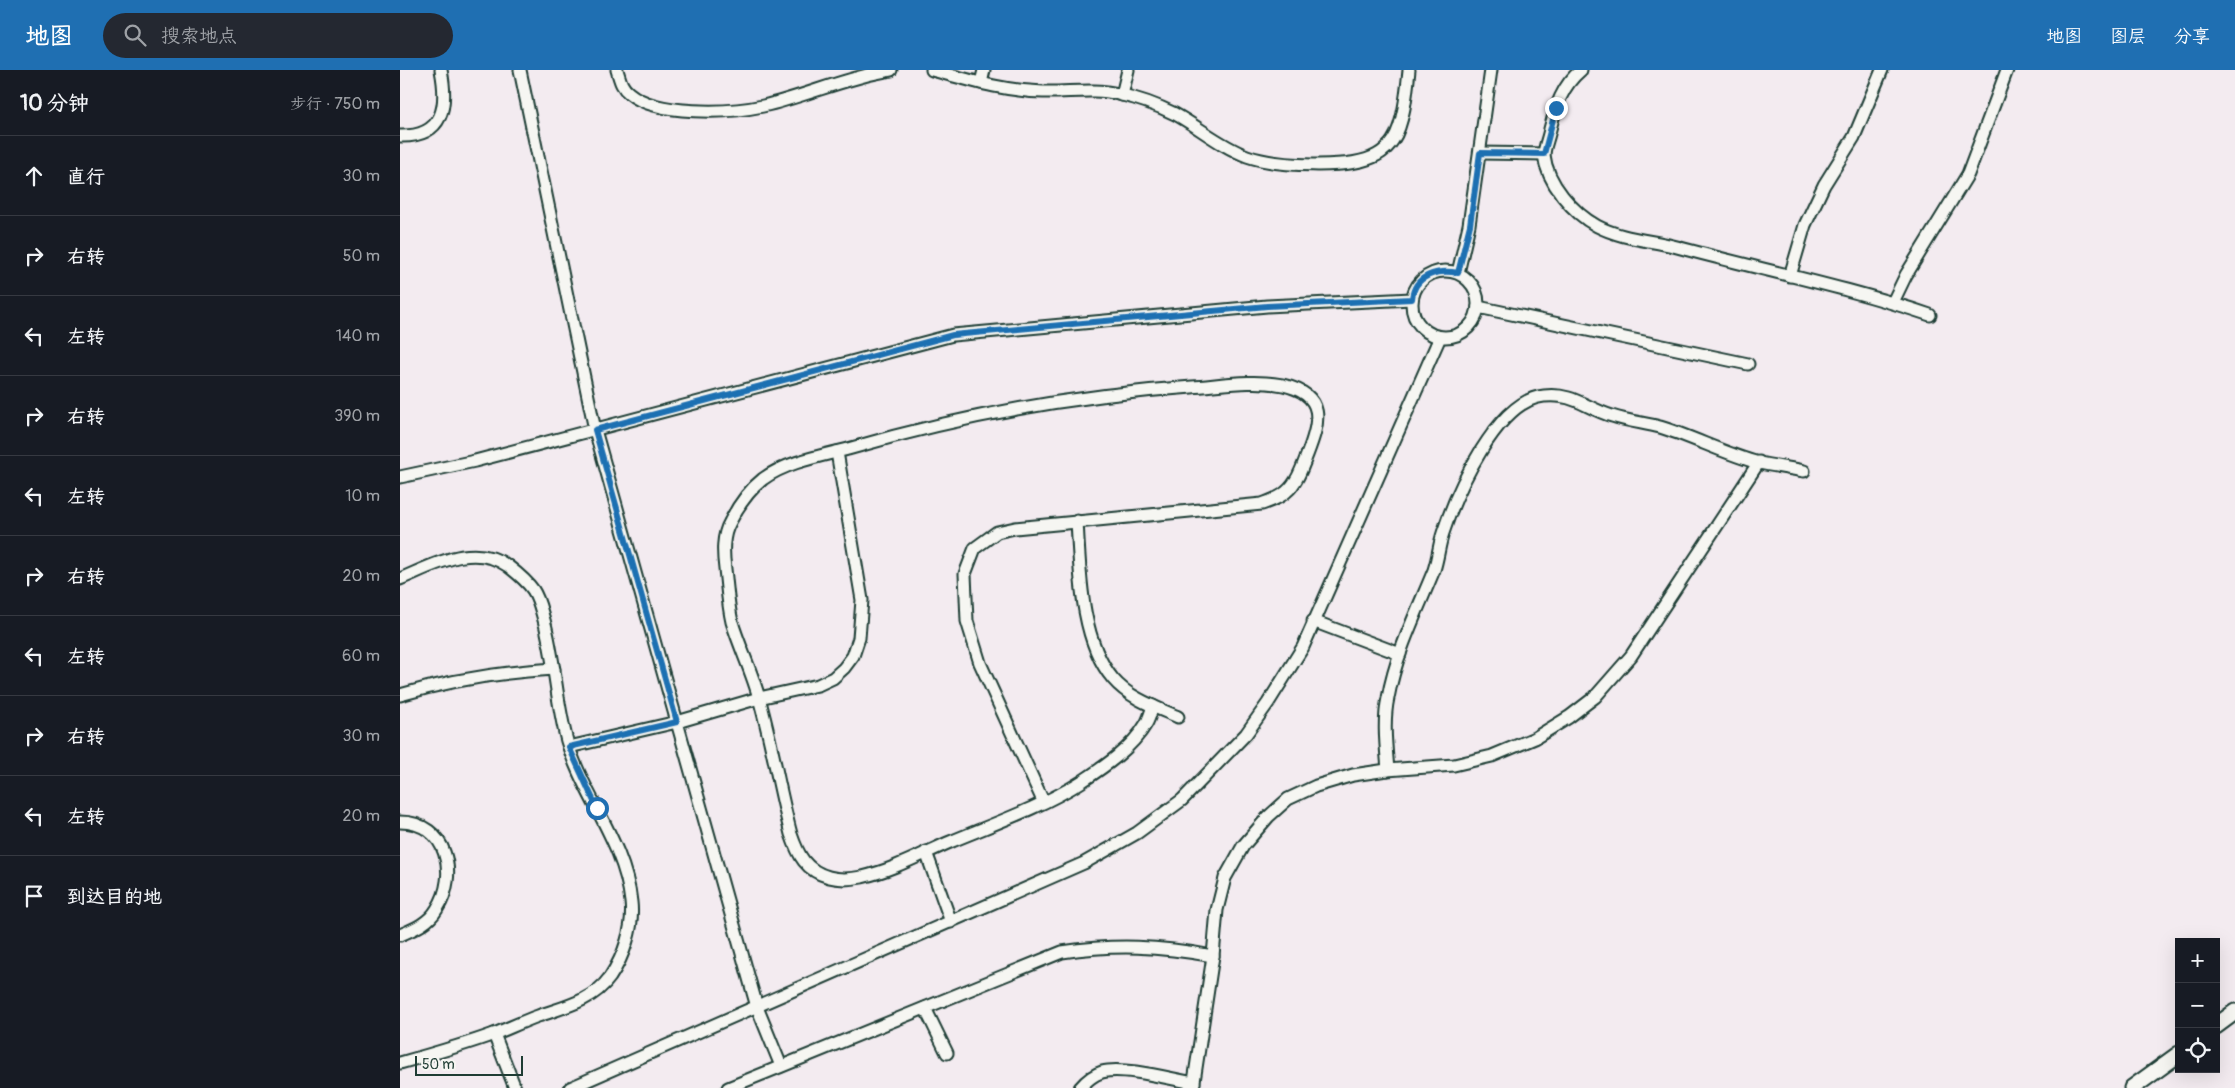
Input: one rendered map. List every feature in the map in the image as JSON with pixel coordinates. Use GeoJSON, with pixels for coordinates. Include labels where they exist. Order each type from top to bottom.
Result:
{"type":"FeatureCollection","features":[{"type":"Feature","properties":{"kind":"main road"},"geometry":{"type":"LineString","coordinates":[[2220,1023],[2235,1012]]}},
{"type":"Feature","properties":{"kind":"main road"},"geometry":{"type":"LineString","coordinates":[[2132,1088],[2175,1057]]}},
{"type":"Feature","properties":{"kind":"street"},"geometry":{"type":"LineString","coordinates":[[400,136],[412,136],[423,133],[438,122],[445,102],[441,70]]}},
{"type":"Feature","properties":{"kind":"street"},"geometry":{"type":"LineString","coordinates":[[520,70],[595,430],[757,1007],[782,1066]]}},
{"type":"Feature","properties":{"kind":"street"},"geometry":{"type":"LineString","coordinates":[[617,70],[622,85],[628,93],[654,106],[726,110],[762,106],[872,72],[891,70]]}},
{"type":"Feature","properties":{"kind":"street"},"geometry":{"type":"LineString","coordinates":[[932,70],[1008,90],[1075,91],[1122,95],[1150,103],[1175,114],[1226,146],[1247,156],[1272,161],[1307,164],[1337,164],[1364,160],[1376,155],[1394,139],[1400,126],[1409,70]]}},
{"type":"Feature","properties":{"kind":"street"},"geometry":{"type":"LineString","coordinates":[[980,83],[984,70]]}},
{"type":"Feature","properties":{"kind":"street"},"geometry":{"type":"LineString","coordinates":[[1122,95],[1128,70]]}},
{"type":"Feature","properties":{"kind":"street"},"geometry":{"type":"LineString","coordinates":[[1458,273],[1470,225],[1491,70]]}},
{"type":"Feature","properties":{"kind":"street"},"geometry":{"type":"LineString","coordinates":[[1581,70],[1565,87],[1556,108],[1544,154],[1558,189],[1570,206],[1596,225],[1617,235],[1665,244],[1893,302],[1930,315]]}},
{"type":"Feature","properties":{"kind":"street"},"geometry":{"type":"LineString","coordinates":[[1790,276],[1805,226],[1824,185],[1854,137],[1882,70]]}},
{"type":"Feature","properties":{"kind":"street"},"geometry":{"type":"LineString","coordinates":[[1893,302],[1906,275],[1968,174],[2007,70]]}},
{"type":"Feature","properties":{"kind":"street"},"geometry":{"type":"LineString","coordinates":[[1480,153],[1544,154]]}},
{"type":"Feature","properties":{"kind":"street"},"geometry":{"type":"LineString","coordinates":[[1436,272],[1458,273],[1474,287],[1478,308],[1475,318],[1469,327],[1451,337],[1429,334],[1420,327],[1414,317],[1411,306],[1418,284],[1426,276],[1436,272]]}},
{"type":"Feature","properties":{"kind":"street"},"geometry":{"type":"LineString","coordinates":[[400,477],[475,461],[953,335],[1267,306],[1412,299]]}},
{"type":"Feature","properties":{"kind":"street"},"geometry":{"type":"LineString","coordinates":[[1478,308],[1748,364]]}},
{"type":"Feature","properties":{"kind":"street"},"geometry":{"type":"LineString","coordinates":[[570,1088],[1084,863],[1136,833],[1182,800],[1246,734],[1303,647],[1440,337]]}},
{"type":"Feature","properties":{"kind":"street"},"geometry":{"type":"LineString","coordinates":[[1043,801],[980,663],[967,621],[965,574],[975,548],[997,532],[1015,528],[1262,504],[1273,500],[1286,492],[1301,471],[1318,424],[1312,400],[1306,394],[1295,389],[1260,382],[1158,389],[1014,408],[920,428],[785,468],[763,479],[745,498],[725,533],[724,564],[732,621],[760,698],[791,834],[797,853],[803,862],[813,870],[828,877],[843,879],[863,877],[1043,801],[1080,782],[1112,760],[1146,724],[1153,706]]}},
{"type":"Feature","properties":{"kind":"street"},"geometry":{"type":"LineString","coordinates":[[1388,770],[1386,744],[1387,701],[1400,654],[1435,567],[1442,535],[1457,495],[1479,456],[1503,420],[1532,398],[1567,396],[1614,417],[1660,427],[1758,462],[1804,471]]}},
{"type":"Feature","properties":{"kind":"street"},"geometry":{"type":"LineString","coordinates":[[569,747],[677,722],[760,698],[818,685],[832,678],[844,668],[853,656],[859,638],[862,600],[837,452]]}},
{"type":"Feature","properties":{"kind":"street"},"geometry":{"type":"LineString","coordinates":[[1080,1088],[1091,1077],[1102,1072],[1118,1071],[1194,1085],[1213,956],[1217,910],[1225,878],[1243,846],[1268,817],[1288,799],[1316,786],[1353,775],[1388,770],[1454,765],[1492,756],[1535,738],[1595,697],[1632,656],[1758,462]]}},
{"type":"Feature","properties":{"kind":"street"},"geometry":{"type":"LineString","coordinates":[[1076,522],[1083,604],[1097,650],[1112,678],[1138,699],[1178,717]]}},
{"type":"Feature","properties":{"kind":"street"},"geometry":{"type":"LineString","coordinates":[[400,579],[449,558],[479,555],[492,558],[506,565],[534,590],[550,642],[569,747],[617,852],[627,880],[631,903],[630,928],[618,962],[609,978],[596,990],[578,1002],[494,1034],[400,1063]]}},
{"type":"Feature","properties":{"kind":"street"},"geometry":{"type":"LineString","coordinates":[[1313,621],[1400,654]]}},
{"type":"Feature","properties":{"kind":"street"},"geometry":{"type":"LineString","coordinates":[[400,695],[488,674],[554,669]]}},
{"type":"Feature","properties":{"kind":"street"},"geometry":{"type":"LineString","coordinates":[[400,822],[417,825],[435,837],[443,847],[448,867],[444,895],[437,909],[426,921],[400,935]]}},
{"type":"Feature","properties":{"kind":"street"},"geometry":{"type":"LineString","coordinates":[[926,852],[951,922]]}},
{"type":"Feature","properties":{"kind":"street"},"geometry":{"type":"LineString","coordinates":[[728,1088],[1062,952],[1096,947],[1142,946],[1213,956]]}},
{"type":"Feature","properties":{"kind":"street"},"geometry":{"type":"LineString","coordinates":[[925,1008],[947,1053]]}},
{"type":"Feature","properties":{"kind":"street"},"geometry":{"type":"LineString","coordinates":[[494,1034],[515,1088]]}},
{"type":"Feature","properties":{"kind":"route"},"geometry":{"type":"LineString","coordinates":[[597,808],[574,762],[569,747],[677,722],[595,430],[953,335],[1267,306],[1412,299],[1418,284],[1426,276],[1436,272],[1458,273],[1470,225],[1480,153],[1544,154],[1556,108]]}}]}
